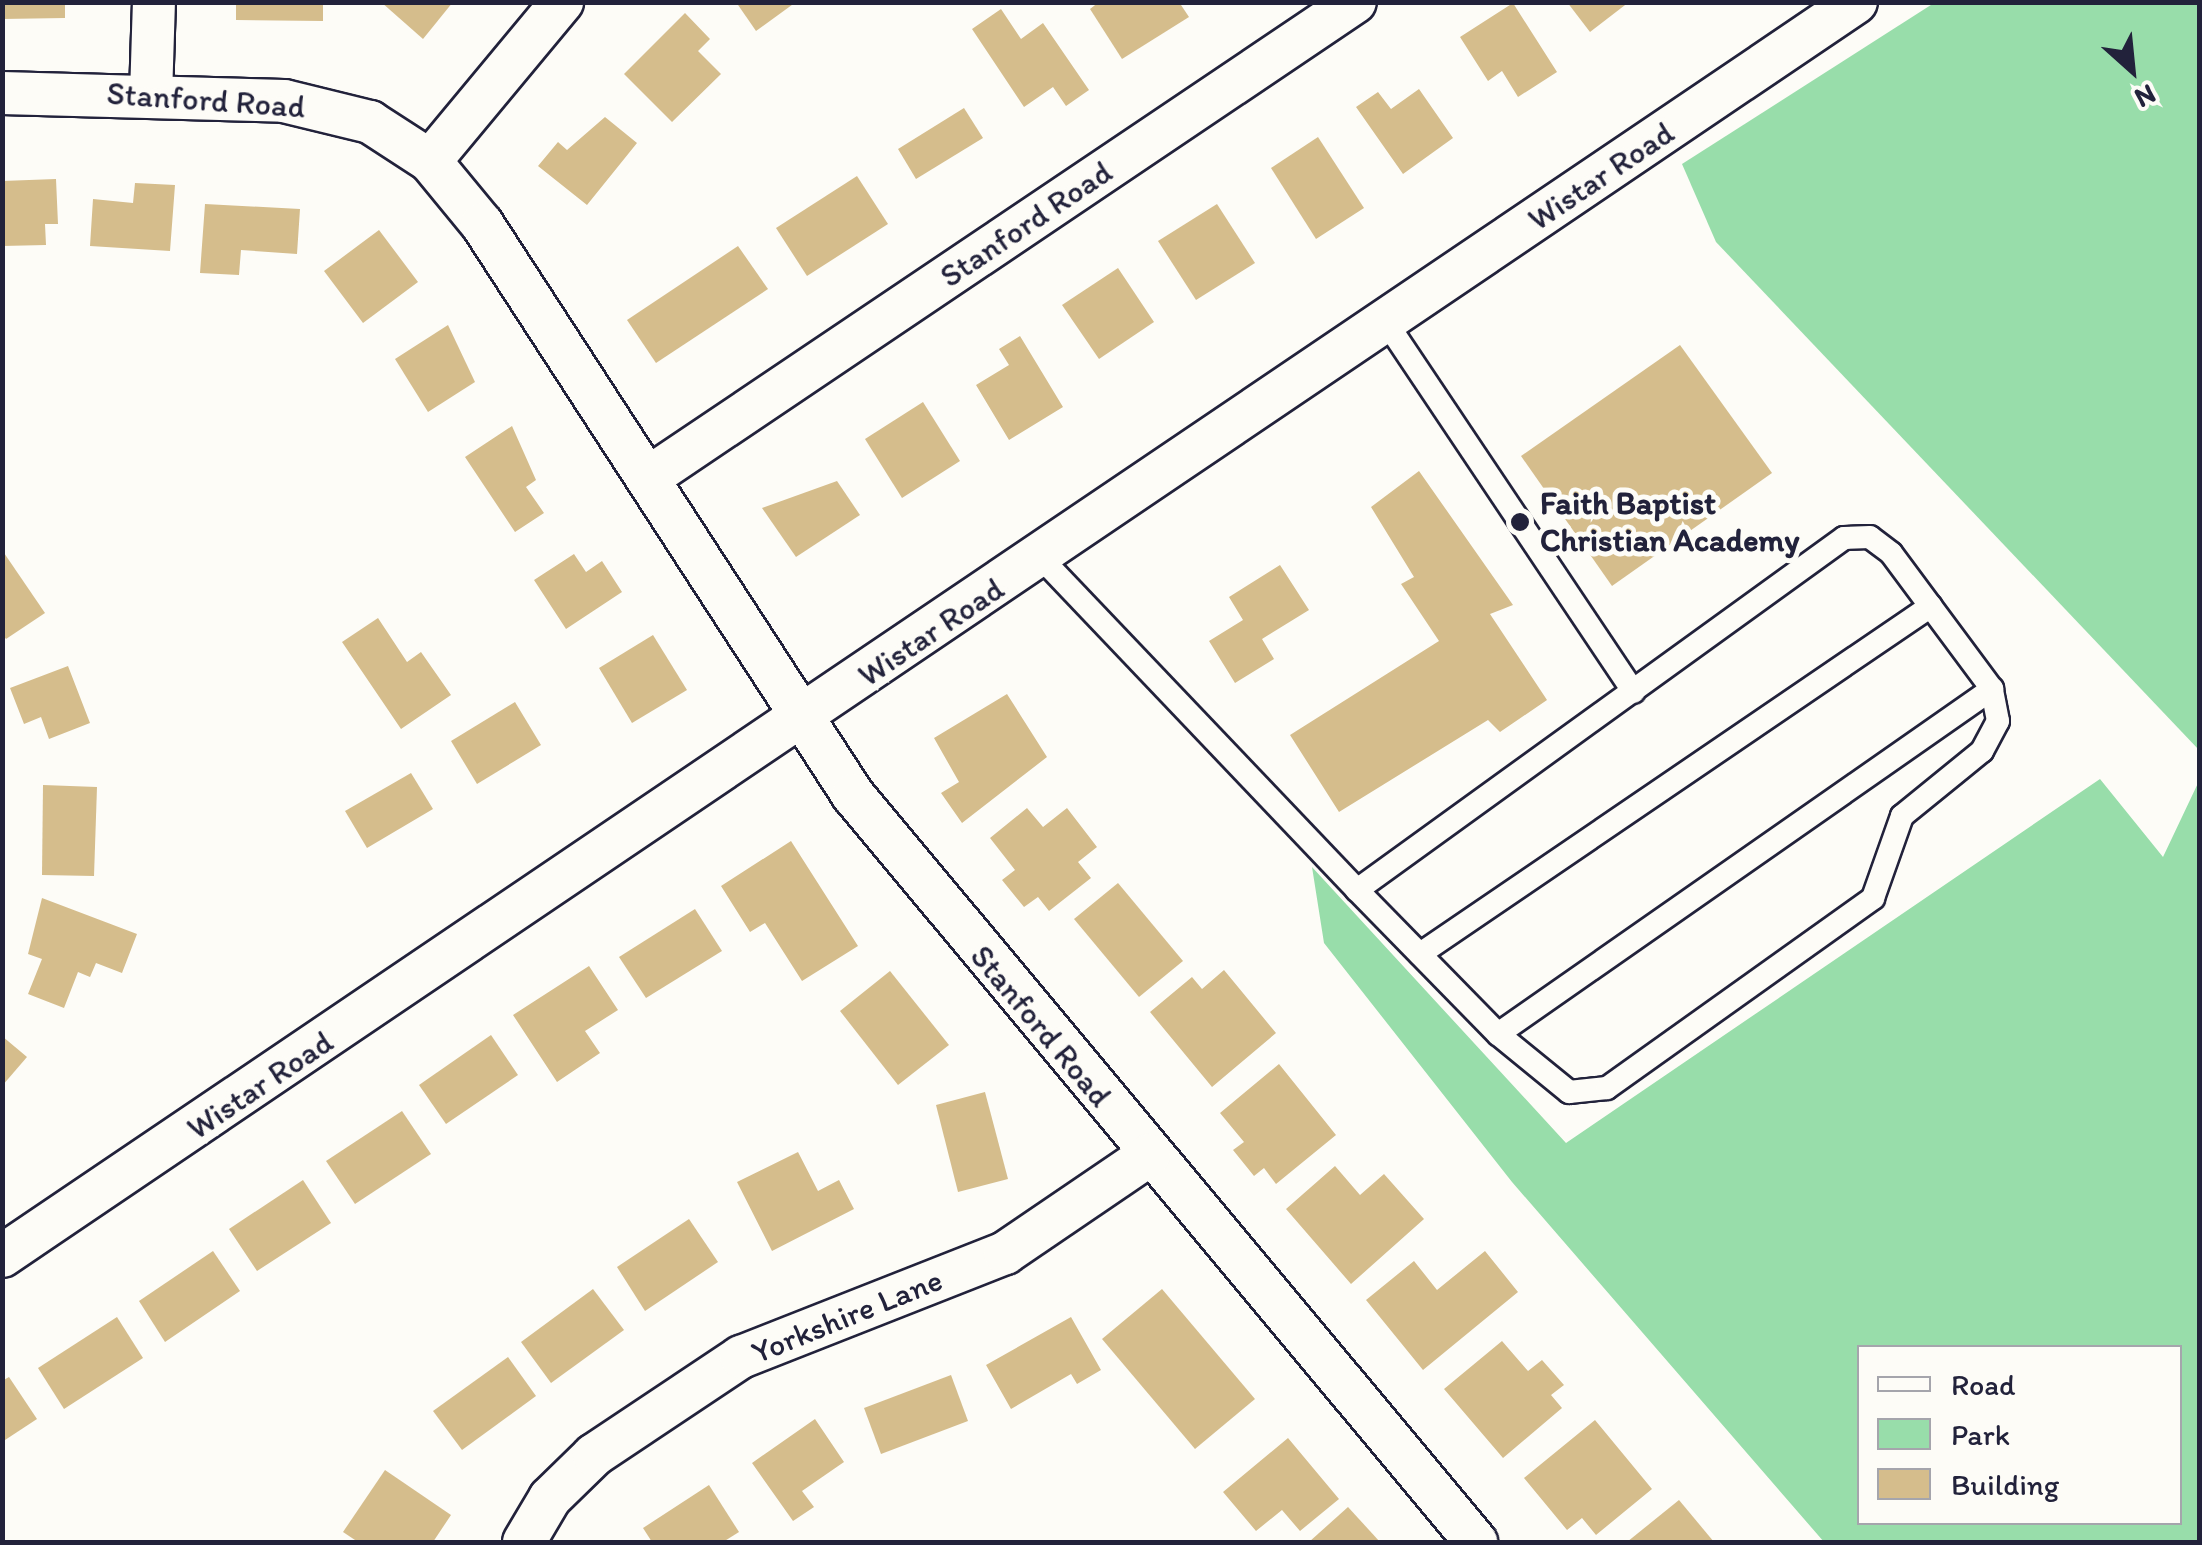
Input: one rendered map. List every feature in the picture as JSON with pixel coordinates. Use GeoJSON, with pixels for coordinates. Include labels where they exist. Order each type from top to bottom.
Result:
{"type":"FeatureCollection","features":[{"type":"Feature","properties":{"kind":"street"},"geometry":{"type":"LineString","coordinates":[[152,96],[154,2]]}},
{"type":"Feature","properties":{"kind":"street"},"geometry":{"type":"LineString","coordinates":[[430,161],[562,2]]}},
{"type":"Feature","properties":{"kind":"street","name":"Stanford Road"},"geometry":{"type":"LineString","coordinates":[[648,478],[1355,2]]}},
{"type":"Feature","properties":{"kind":"street","name":"Wistar Road"},"geometry":{"type":"LineString","coordinates":[[2,1256],[805,718],[1856,2]]}},
{"type":"Feature","properties":{"kind":"street","name":"Stanford Road"},"geometry":{"type":"LineString","coordinates":[[2,93],[152,96],[344,112],[430,161],[482,224],[805,718],[920,880],[1476,1542]]}},
{"type":"Feature","properties":{"kind":"street","name":"Yorkshire Lane"},"geometry":{"type":"LineString","coordinates":[[524,1542],[550,1498],[594,1455],[724,1368],[834,1314],[1004,1253],[1148,1155]]}},
{"type":"Feature","properties":{"kind":"lane"},"geometry":{"type":"LineString","coordinates":[[1386,322],[1634,692]]}},
{"type":"Feature","properties":{"kind":"lane"},"geometry":{"type":"LineString","coordinates":[[1041,558],[1356,890],[1498,1034],[1569,1092],[1607,1088],[1873,898],[1902,816],[1982,750],[1998,721],[1992,689],[1892,552],[1870,537],[1844,538],[1356,890]]}},
{"type":"Feature","properties":{"kind":"lane"},"geometry":{"type":"LineString","coordinates":[[1420,954],[1931,606]]}},
{"type":"Feature","properties":{"kind":"lane"},"geometry":{"type":"LineString","coordinates":[[1498,1034],[1992,689]]}},
{"type":"Feature","properties":{"kind":"green space"},"geometry":{"type":"Polygon","coordinates":[[[1934,3],[2199,3],[2199,750],[1716,242],[1682,164],[1934,3]]]}},
{"type":"Feature","properties":{"kind":"green space"},"geometry":{"type":"Polygon","coordinates":[[[2100,779],[2163,857],[2199,781],[2199,1542],[1824,1542],[1512,1182],[1324,943],[1312,867],[1566,1143],[2100,779]]]}},
{"type":"Feature","properties":{"kind":"building"},"geometry":{"type":"Polygon","coordinates":[[[2,2],[65,2],[65,18],[2,19],[2,2]]]}},
{"type":"Feature","properties":{"kind":"building"},"geometry":{"type":"Polygon","coordinates":[[[236,2],[323,2],[323,21],[236,20],[236,2]]]}},
{"type":"Feature","properties":{"kind":"building"},"geometry":{"type":"Polygon","coordinates":[[[381,2],[453,2],[423,39],[381,2]]]}},
{"type":"Feature","properties":{"kind":"building"},"geometry":{"type":"Polygon","coordinates":[[[736,2],[796,2],[756,31],[736,2]]]}},
{"type":"Feature","properties":{"kind":"building"},"geometry":{"type":"Polygon","coordinates":[[[1099,2],[1179,2],[1189,17],[1122,59],[1090,9],[1099,2]]]}},
{"type":"Feature","properties":{"kind":"building"},"geometry":{"type":"Polygon","coordinates":[[[1567,2],[1629,2],[1590,32],[1567,2]]]}},
{"type":"Feature","properties":{"kind":"building"},"geometry":{"type":"Polygon","coordinates":[[[1513,3],[1557,72],[1518,97],[1502,71],[1488,81],[1460,37],[1513,3]]]}},
{"type":"Feature","properties":{"kind":"building"},"geometry":{"type":"Polygon","coordinates":[[[1001,9],[1021,39],[1043,23],[1089,90],[1066,106],[1053,87],[1024,107],[972,29],[1001,9]]]}},
{"type":"Feature","properties":{"kind":"building"},"geometry":{"type":"Polygon","coordinates":[[[685,13],[710,39],[698,51],[721,74],[672,122],[624,74],[685,13]]]}},
{"type":"Feature","properties":{"kind":"building"},"geometry":{"type":"Polygon","coordinates":[[[1419,89],[1453,138],[1403,174],[1356,107],[1378,92],[1391,109],[1419,89]]]}},
{"type":"Feature","properties":{"kind":"building"},"geometry":{"type":"Polygon","coordinates":[[[964,108],[983,138],[916,179],[898,149],[964,108]]]}},
{"type":"Feature","properties":{"kind":"building"},"geometry":{"type":"Polygon","coordinates":[[[605,117],[637,143],[587,205],[538,166],[558,142],[567,150],[605,117]]]}},
{"type":"Feature","properties":{"kind":"building"},"geometry":{"type":"Polygon","coordinates":[[[1318,137],[1364,208],[1316,239],[1271,168],[1318,137]]]}},
{"type":"Feature","properties":{"kind":"building"},"geometry":{"type":"Polygon","coordinates":[[[857,176],[888,224],[807,276],[776,228],[857,176]]]}},
{"type":"Feature","properties":{"kind":"building"},"geometry":{"type":"Polygon","coordinates":[[[56,179],[58,224],[45,224],[46,245],[2,246],[2,181],[56,179]]]}},
{"type":"Feature","properties":{"kind":"building"},"geometry":{"type":"Polygon","coordinates":[[[135,183],[175,185],[170,251],[90,246],[93,199],[133,203],[135,183]]]}},
{"type":"Feature","properties":{"kind":"building"},"geometry":{"type":"Polygon","coordinates":[[[205,204],[300,209],[297,254],[241,250],[239,275],[200,273],[205,204]]]}},
{"type":"Feature","properties":{"kind":"building"},"geometry":{"type":"Polygon","coordinates":[[[1217,204],[1255,263],[1196,300],[1158,241],[1217,204]]]}},
{"type":"Feature","properties":{"kind":"building"},"geometry":{"type":"Polygon","coordinates":[[[379,230],[418,282],[363,323],[324,271],[379,230]]]}},
{"type":"Feature","properties":{"kind":"building"},"geometry":{"type":"Polygon","coordinates":[[[738,246],[768,289],[656,363],[627,320],[738,246]]]}},
{"type":"Feature","properties":{"kind":"building"},"geometry":{"type":"Polygon","coordinates":[[[1118,268],[1154,322],[1099,359],[1062,305],[1118,268]]]}},
{"type":"Feature","properties":{"kind":"building"},"geometry":{"type":"Polygon","coordinates":[[[448,325],[475,382],[428,412],[395,359],[448,325]]]}},
{"type":"Feature","properties":{"kind":"building"},"geometry":{"type":"Polygon","coordinates":[[[1020,336],[1063,407],[1009,440],[976,385],[1009,365],[999,349],[1020,336]]]}},
{"type":"Feature","properties":{"kind":"building"},"geometry":{"type":"Polygon","coordinates":[[[1680,345],[1772,473],[1612,586],[1521,456],[1680,345]]]}},
{"type":"Feature","properties":{"kind":"building"},"geometry":{"type":"Polygon","coordinates":[[[923,402],[960,461],[902,498],[865,439],[923,402]]]}},
{"type":"Feature","properties":{"kind":"building"},"geometry":{"type":"Polygon","coordinates":[[[512,426],[536,480],[526,487],[544,513],[515,532],[465,457],[512,426]]]}},
{"type":"Feature","properties":{"kind":"building"},"geometry":{"type":"Polygon","coordinates":[[[1419,471],[1513,605],[1490,614],[1547,700],[1500,732],[1488,720],[1339,812],[1290,735],[1439,641],[1401,584],[1414,577],[1371,507],[1419,471]]]}},
{"type":"Feature","properties":{"kind":"building"},"geometry":{"type":"Polygon","coordinates":[[[837,481],[860,515],[796,557],[762,508],[837,481]]]}},
{"type":"Feature","properties":{"kind":"building"},"geometry":{"type":"Polygon","coordinates":[[[2,550],[45,613],[6,639],[2,634],[2,550]]]}},
{"type":"Feature","properties":{"kind":"building"},"geometry":{"type":"Polygon","coordinates":[[[574,554],[586,572],[602,561],[622,592],[566,629],[534,580],[574,554]]]}},
{"type":"Feature","properties":{"kind":"building"},"geometry":{"type":"Polygon","coordinates":[[[1280,565],[1309,610],[1262,639],[1274,659],[1235,683],[1209,641],[1243,620],[1229,597],[1280,565]]]}},
{"type":"Feature","properties":{"kind":"building"},"geometry":{"type":"Polygon","coordinates":[[[378,618],[407,662],[421,652],[451,695],[401,729],[342,642],[378,618]]]}},
{"type":"Feature","properties":{"kind":"building"},"geometry":{"type":"Polygon","coordinates":[[[653,635],[687,690],[632,723],[599,668],[653,635]]]}},
{"type":"Feature","properties":{"kind":"building"},"geometry":{"type":"Polygon","coordinates":[[[68,666],[90,723],[49,739],[41,717],[24,724],[10,688],[68,666]]]}},
{"type":"Feature","properties":{"kind":"building"},"geometry":{"type":"Polygon","coordinates":[[[1007,694],[1047,757],[962,823],[941,793],[959,782],[934,738],[1007,694]]]}},
{"type":"Feature","properties":{"kind":"building"},"geometry":{"type":"Polygon","coordinates":[[[515,702],[541,745],[477,784],[451,741],[515,702]]]}},
{"type":"Feature","properties":{"kind":"building"},"geometry":{"type":"Polygon","coordinates":[[[411,773],[433,809],[367,848],[345,811],[411,773]]]}},
{"type":"Feature","properties":{"kind":"building"},"geometry":{"type":"Polygon","coordinates":[[[43,785],[97,787],[94,876],[42,875],[43,785]]]}},
{"type":"Feature","properties":{"kind":"building"},"geometry":{"type":"Polygon","coordinates":[[[1027,808],[1043,827],[1067,808],[1097,847],[1078,862],[1091,878],[1049,911],[1038,897],[1024,907],[1002,880],[1015,870],[990,838],[1027,808]]]}},
{"type":"Feature","properties":{"kind":"building"},"geometry":{"type":"Polygon","coordinates":[[[791,841],[858,946],[802,981],[765,923],[750,932],[721,886],[791,841]]]}},
{"type":"Feature","properties":{"kind":"building"},"geometry":{"type":"Polygon","coordinates":[[[1118,883],[1183,961],[1139,997],[1074,919],[1118,883]]]}},
{"type":"Feature","properties":{"kind":"building"},"geometry":{"type":"Polygon","coordinates":[[[42,898],[137,934],[122,973],[96,963],[90,977],[78,972],[64,1008],[28,994],[42,959],[28,954],[42,898]]]}},
{"type":"Feature","properties":{"kind":"building"},"geometry":{"type":"Polygon","coordinates":[[[695,909],[722,951],[646,998],[619,957],[695,909]]]}},
{"type":"Feature","properties":{"kind":"building"},"geometry":{"type":"Polygon","coordinates":[[[589,966],[618,1010],[585,1031],[600,1053],[557,1082],[513,1015],[589,966]]]}},
{"type":"Feature","properties":{"kind":"building"},"geometry":{"type":"Polygon","coordinates":[[[1224,970],[1276,1033],[1212,1087],[1150,1012],[1192,977],[1202,989],[1224,970]]]}},
{"type":"Feature","properties":{"kind":"building"},"geometry":{"type":"Polygon","coordinates":[[[890,971],[949,1045],[898,1085],[840,1011],[890,971]]]}},
{"type":"Feature","properties":{"kind":"building"},"geometry":{"type":"Polygon","coordinates":[[[491,1035],[518,1075],[446,1124],[419,1085],[491,1035]]]}},
{"type":"Feature","properties":{"kind":"building"},"geometry":{"type":"Polygon","coordinates":[[[2,1036],[27,1057],[2,1086],[2,1036]]]}},
{"type":"Feature","properties":{"kind":"building"},"geometry":{"type":"Polygon","coordinates":[[[1279,1064],[1336,1135],[1276,1184],[1264,1168],[1254,1176],[1233,1150],[1244,1142],[1220,1113],[1279,1064]]]}},
{"type":"Feature","properties":{"kind":"building"},"geometry":{"type":"Polygon","coordinates":[[[985,1092],[1008,1179],[958,1192],[936,1105],[985,1092]]]}},
{"type":"Feature","properties":{"kind":"building"},"geometry":{"type":"Polygon","coordinates":[[[402,1111],[431,1154],[355,1204],[326,1161],[402,1111]]]}},
{"type":"Feature","properties":{"kind":"building"},"geometry":{"type":"Polygon","coordinates":[[[798,1152],[818,1191],[839,1180],[854,1209],[772,1251],[737,1182],[798,1152]]]}},
{"type":"Feature","properties":{"kind":"building"},"geometry":{"type":"Polygon","coordinates":[[[1335,1166],[1360,1195],[1384,1174],[1424,1219],[1351,1284],[1286,1209],[1335,1166]]]}},
{"type":"Feature","properties":{"kind":"building"},"geometry":{"type":"Polygon","coordinates":[[[303,1180],[331,1223],[257,1271],[229,1229],[303,1180]]]}},
{"type":"Feature","properties":{"kind":"building"},"geometry":{"type":"Polygon","coordinates":[[[689,1219],[718,1262],[645,1311],[617,1267],[689,1219]]]}},
{"type":"Feature","properties":{"kind":"building"},"geometry":{"type":"Polygon","coordinates":[[[213,1251],[240,1291],[165,1342],[139,1301],[213,1251]]]}},
{"type":"Feature","properties":{"kind":"building"},"geometry":{"type":"Polygon","coordinates":[[[1485,1251],[1518,1292],[1423,1370],[1366,1300],[1414,1261],[1437,1290],[1485,1251]]]}},
{"type":"Feature","properties":{"kind":"building"},"geometry":{"type":"Polygon","coordinates":[[[593,1289],[624,1330],[551,1383],[521,1342],[593,1289]]]}},
{"type":"Feature","properties":{"kind":"building"},"geometry":{"type":"Polygon","coordinates":[[[1162,1289],[1255,1399],[1195,1449],[1102,1339],[1162,1289]]]}},
{"type":"Feature","properties":{"kind":"building"},"geometry":{"type":"Polygon","coordinates":[[[117,1317],[143,1358],[64,1409],[38,1368],[117,1317]]]}},
{"type":"Feature","properties":{"kind":"building"},"geometry":{"type":"Polygon","coordinates":[[[1071,1317],[1101,1370],[1077,1384],[1071,1374],[1011,1409],[986,1365],[1071,1317]]]}},
{"type":"Feature","properties":{"kind":"building"},"geometry":{"type":"Polygon","coordinates":[[[1502,1341],[1528,1371],[1542,1360],[1564,1385],[1551,1395],[1562,1408],[1503,1458],[1444,1389],[1502,1341]]]}},
{"type":"Feature","properties":{"kind":"building"},"geometry":{"type":"Polygon","coordinates":[[[508,1357],[536,1396],[462,1450],[433,1411],[508,1357]]]}},
{"type":"Feature","properties":{"kind":"building"},"geometry":{"type":"Polygon","coordinates":[[[951,1375],[968,1421],[881,1454],[864,1408],[951,1375]]]}},
{"type":"Feature","properties":{"kind":"building"},"geometry":{"type":"Polygon","coordinates":[[[9,1377],[37,1419],[2,1442],[2,1381],[9,1377]]]}},
{"type":"Feature","properties":{"kind":"building"},"geometry":{"type":"Polygon","coordinates":[[[815,1419],[844,1462],[802,1491],[814,1507],[793,1521],[752,1463],[815,1419]]]}},
{"type":"Feature","properties":{"kind":"building"},"geometry":{"type":"Polygon","coordinates":[[[1595,1420],[1652,1489],[1596,1535],[1582,1518],[1567,1530],[1524,1478],[1595,1420]]]}},
{"type":"Feature","properties":{"kind":"building"},"geometry":{"type":"Polygon","coordinates":[[[1288,1438],[1339,1499],[1300,1531],[1282,1510],[1256,1531],[1223,1492],[1288,1438]]]}},
{"type":"Feature","properties":{"kind":"building"},"geometry":{"type":"Polygon","coordinates":[[[385,1470],[451,1515],[433,1542],[358,1542],[343,1532],[385,1470]]]}},
{"type":"Feature","properties":{"kind":"building"},"geometry":{"type":"Polygon","coordinates":[[[709,1485],[739,1532],[723,1542],[652,1542],[643,1528],[709,1485]]]}},
{"type":"Feature","properties":{"kind":"building"},"geometry":{"type":"Polygon","coordinates":[[[1679,1500],[1714,1542],[1627,1542],[1679,1500]]]}},
{"type":"Feature","properties":{"kind":"building"},"geometry":{"type":"Polygon","coordinates":[[[1348,1507],[1380,1542],[1309,1542],[1348,1507]]]}},
{"type":"Feature","properties":{"kind":"place","name":"Faith Baptist Christian Academy"},"geometry":{"type":"Point","coordinates":[1520,522]}}]}
